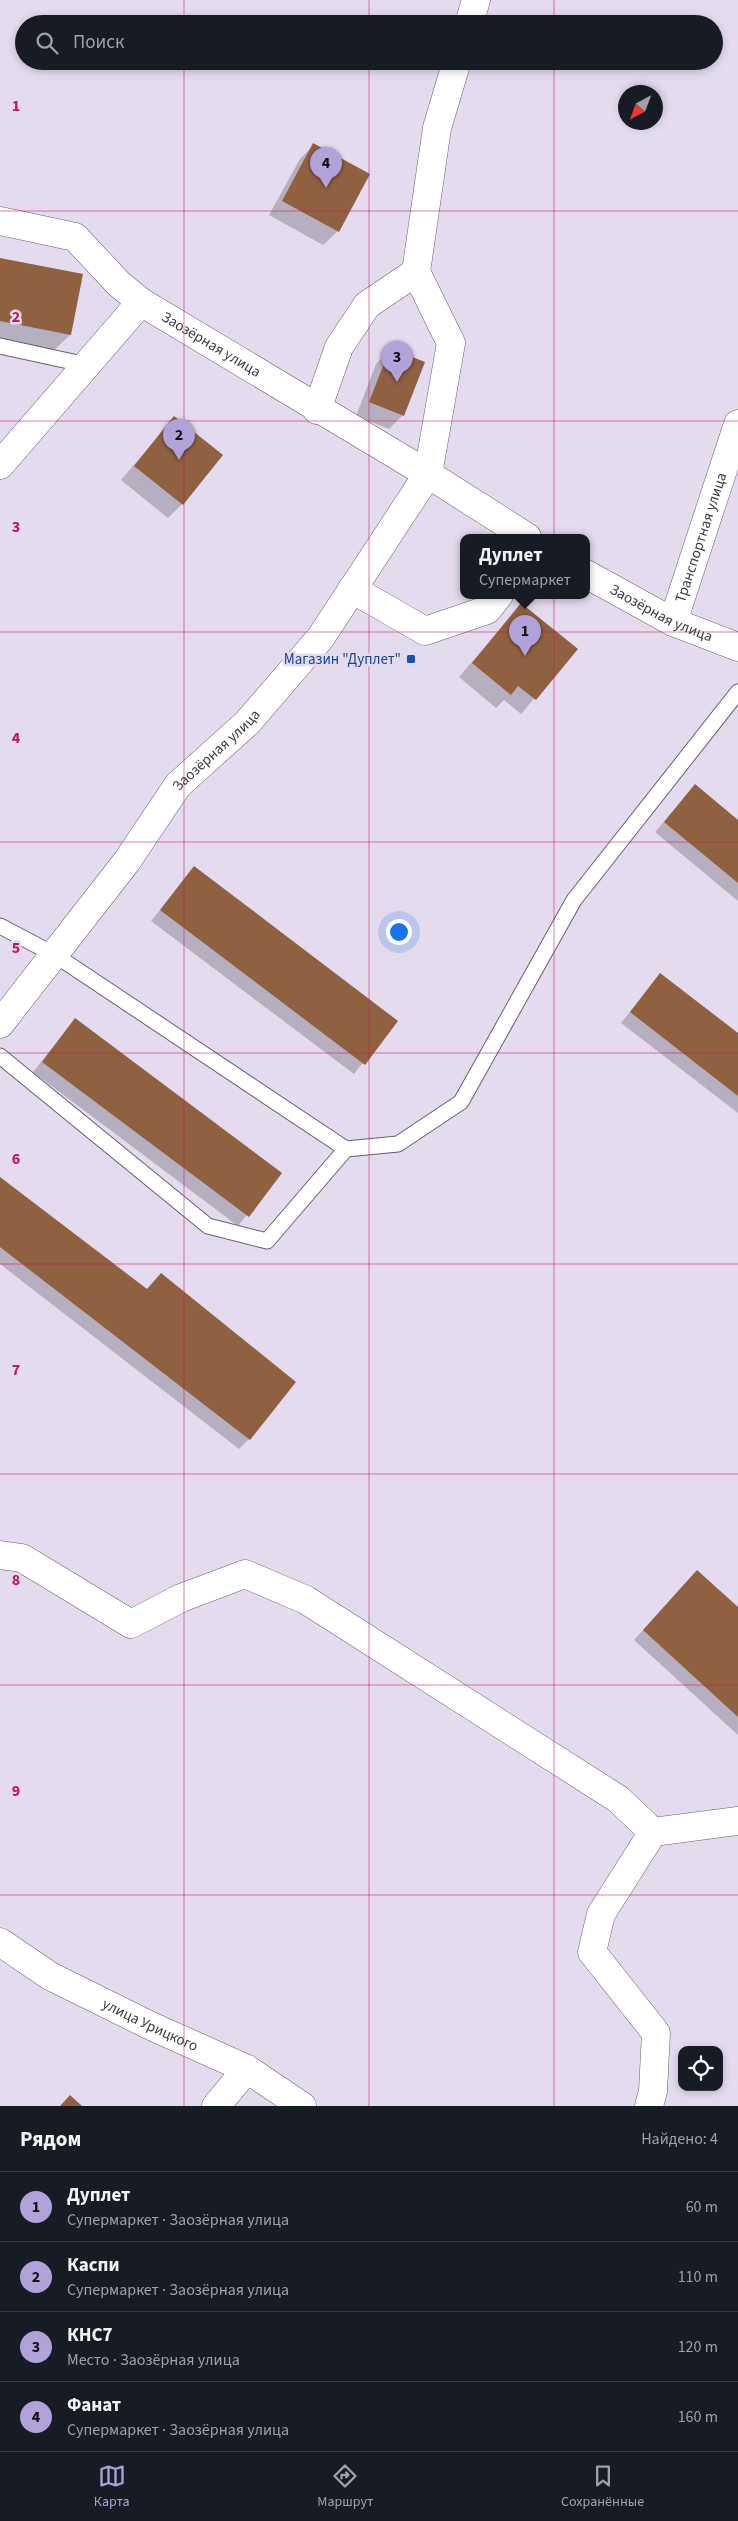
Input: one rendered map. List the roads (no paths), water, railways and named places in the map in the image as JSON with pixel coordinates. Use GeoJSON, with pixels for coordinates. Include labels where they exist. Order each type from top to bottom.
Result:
{"type":"FeatureCollection","features":[{"type":"Feature","properties":{"kind":"street"},"geometry":{"type":"LineString","coordinates":[[472,15],[476,0]]}},
{"type":"Feature","properties":{"kind":"street"},"geometry":{"type":"LineString","coordinates":[[428,474],[451,343],[416,272],[437,128],[455,70]]}},
{"type":"Feature","properties":{"kind":"street","name":"Заозёрная улица"},"geometry":{"type":"LineString","coordinates":[[0,221],[75,237],[118,284],[141,302],[317,410],[428,474],[522,534]]}},
{"type":"Feature","properties":{"kind":"street"},"geometry":{"type":"LineString","coordinates":[[317,410],[339,347],[367,305],[416,272]]}},
{"type":"Feature","properties":{"kind":"street"},"geometry":{"type":"LineString","coordinates":[[0,465],[141,302]]}},
{"type":"Feature","properties":{"kind":"street","name":"Транспортная улица"},"geometry":{"type":"LineString","coordinates":[[673,622],[738,424]]}},
{"type":"Feature","properties":{"kind":"street","name":"Заозёрная улица"},"geometry":{"type":"LineString","coordinates":[[0,1024],[127,861],[178,784],[247,723],[321,637],[428,474]]}},
{"type":"Feature","properties":{"kind":"street","name":"Заозёрная улица"},"geometry":{"type":"LineString","coordinates":[[590,576],[673,622],[738,647]]}},
{"type":"Feature","properties":{"kind":"street"},"geometry":{"type":"LineString","coordinates":[[352,589],[425,631],[487,610],[496,599]]}},
{"type":"Feature","properties":{"kind":"street"},"geometry":{"type":"LineString","coordinates":[[0,1555],[22,1558],[131,1624],[181,1598],[246,1574],[306,1600],[407,1664],[618,1799],[653,1832]]}},
{"type":"Feature","properties":{"kind":"street"},"geometry":{"type":"LineString","coordinates":[[653,1832],[738,1821]]}},
{"type":"Feature","properties":{"kind":"street"},"geometry":{"type":"LineString","coordinates":[[649,2106],[654,2091],[656,2033],[592,1952],[601,1914],[653,1832]]}},
{"type":"Feature","properties":{"kind":"street","name":"улица Урицкого"},"geometry":{"type":"LineString","coordinates":[[0,1942],[50,1976],[151,2026],[247,2069],[302,2106]]}},
{"type":"Feature","properties":{"kind":"street"},"geometry":{"type":"LineString","coordinates":[[216,2106],[247,2069]]}},
{"type":"Feature","properties":{"kind":"lane"},"geometry":{"type":"LineString","coordinates":[[0,346],[87,365]]}},
{"type":"Feature","properties":{"kind":"lane"},"geometry":{"type":"LineString","coordinates":[[0,926],[55,955],[346,1149],[398,1144],[461,1102],[574,900],[738,692]]}},
{"type":"Feature","properties":{"kind":"lane"},"geometry":{"type":"LineString","coordinates":[[0,1056],[208,1226],[266,1241],[346,1149]]}},
{"type":"Feature","properties":{"kind":"place","name":"Фанат"},"geometry":{"type":"Point","coordinates":[326,188]}},
{"type":"Feature","properties":{"kind":"place","name":"КНС7"},"geometry":{"type":"Point","coordinates":[397,382]}},
{"type":"Feature","properties":{"kind":"place","name":"Каспи"},"geometry":{"type":"Point","coordinates":[179,460]}},
{"type":"Feature","properties":{"kind":"place","name":"Дуплет"},"geometry":{"type":"Point","coordinates":[525,656]}},
{"type":"Feature","properties":{"kind":"place","name":"Магазин \"Дуплет\""},"geometry":{"type":"Point","coordinates":[411,659]}}]}
